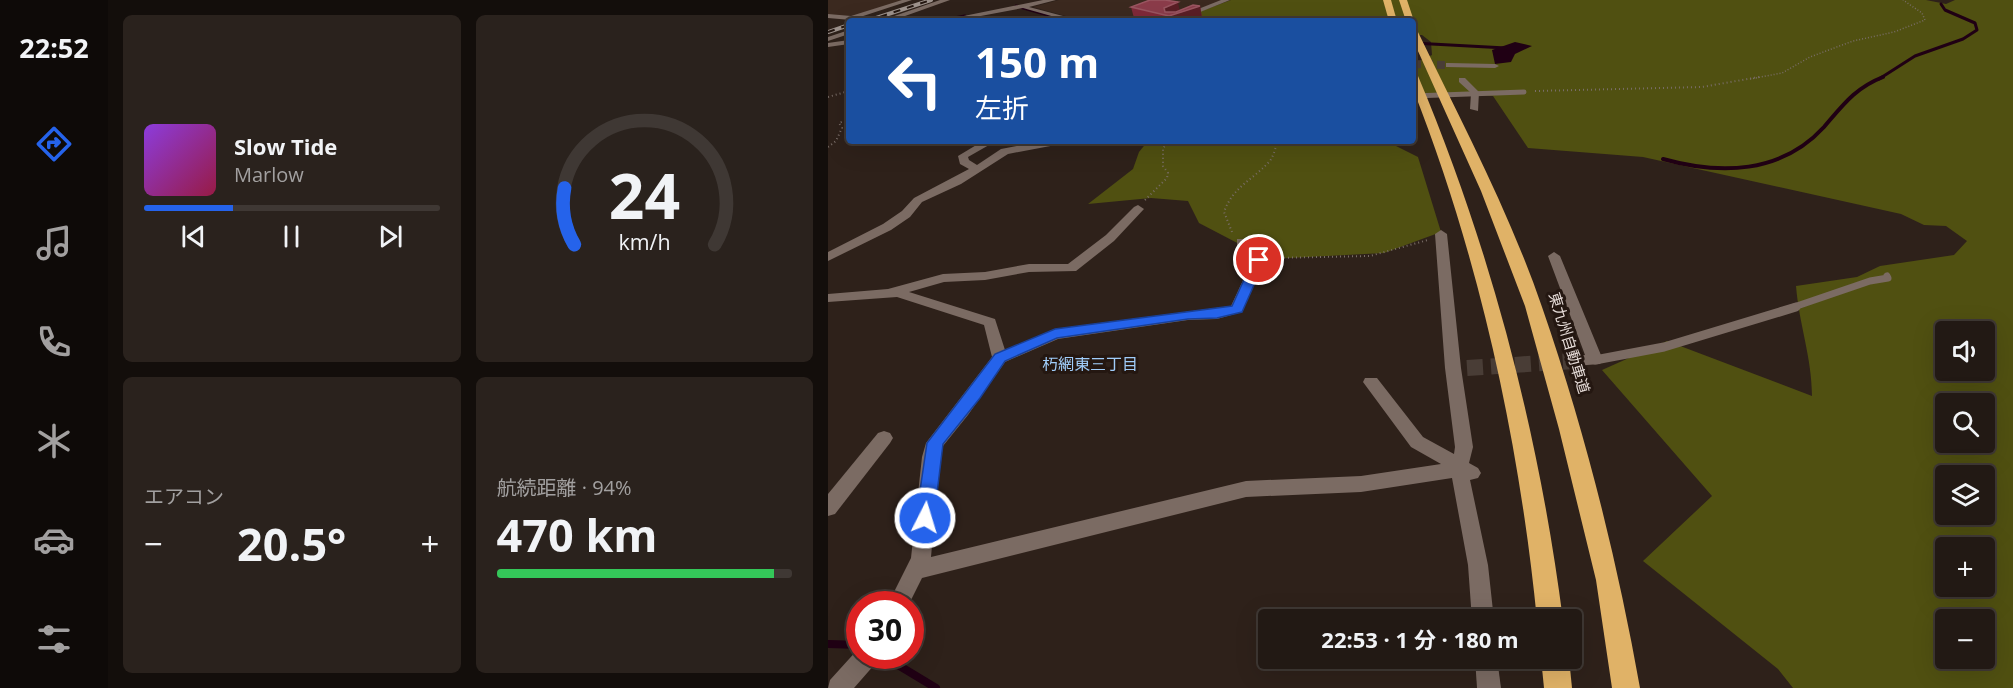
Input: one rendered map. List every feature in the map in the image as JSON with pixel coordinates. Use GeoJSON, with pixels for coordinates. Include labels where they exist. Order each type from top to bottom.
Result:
{"type":"FeatureCollection","features":[{"type":"Feature","properties":{"kind":"highway"},"geometry":{"type":"LineString","coordinates":[[1388,0],[1392,18]]}},
{"type":"Feature","properties":{"kind":"highway"},"geometry":{"type":"LineString","coordinates":[[1403,0],[1409,18]]}},
{"type":"Feature","properties":{"kind":"highway","name":"東九州自動車道"},"geometry":{"type":"LineString","coordinates":[[1416,36],[1488,191],[1533,306],[1569,429],[1608,580],[1626,688]]}},
{"type":"Feature","properties":{"kind":"highway"},"geometry":{"type":"LineString","coordinates":[[1416,84],[1460,198],[1493,309],[1519,428],[1546,577],[1549,609]]}},
{"type":"Feature","properties":{"kind":"highway"},"geometry":{"type":"LineString","coordinates":[[1556,669],[1558,688]]}},
{"type":"Feature","properties":{"kind":"street"},"geometry":{"type":"LineString","coordinates":[[828,16],[851,18],[909,0]]}},
{"type":"Feature","properties":{"kind":"street"},"geometry":{"type":"LineString","coordinates":[[893,18],[947,0]]}},
{"type":"Feature","properties":{"kind":"street"},"geometry":{"type":"LineString","coordinates":[[960,18],[1053,0]]}},
{"type":"Feature","properties":{"kind":"street"},"geometry":{"type":"LineString","coordinates":[[1180,18],[1227,0]]}},
{"type":"Feature","properties":{"kind":"street"},"geometry":{"type":"LineString","coordinates":[[1020,7],[1066,18]]}},
{"type":"Feature","properties":{"kind":"street"},"geometry":{"type":"LineString","coordinates":[[828,39],[846,33]]}},
{"type":"Feature","properties":{"kind":"street"},"geometry":{"type":"LineString","coordinates":[[828,45],[846,42]]}},
{"type":"Feature","properties":{"kind":"street"},"geometry":{"type":"LineString","coordinates":[[1449,65],[1495,66]]}},
{"type":"Feature","properties":{"kind":"street"},"geometry":{"type":"LineString","coordinates":[[1462,80],[1472,92],[1475,109]]}},
{"type":"Feature","properties":{"kind":"street"},"geometry":{"type":"LineString","coordinates":[[977,169],[964,162],[963,156],[985,144]]}},
{"type":"Feature","properties":{"kind":"street"},"geometry":{"type":"LineString","coordinates":[[828,257],[887,227],[906,214],[918,200],[957,182],[1005,151],[1044,144]]}},
{"type":"Feature","properties":{"kind":"street"},"geometry":{"type":"LineString","coordinates":[[888,294],[943,278],[985,276],[1029,268],[1071,268],[1110,238],[1138,209]]}},
{"type":"Feature","properties":{"kind":"street"},"geometry":{"type":"LineString","coordinates":[[1442,236],[1460,368],[1465,471],[1482,609]]}},
{"type":"Feature","properties":{"kind":"street"},"geometry":{"type":"LineString","coordinates":[[905,591],[921,559],[931,456],[935,443],[968,403],[1000,358],[1055,334],[1188,315],[1217,314],[1237,309],[1259,260],[1241,242]]}},
{"type":"Feature","properties":{"kind":"street"},"geometry":{"type":"LineString","coordinates":[[1554,256],[1595,360],[1574,361]]}},
{"type":"Feature","properties":{"kind":"street"},"geometry":{"type":"LineString","coordinates":[[828,298],[898,293],[990,322],[1000,358]]}},
{"type":"Feature","properties":{"kind":"street"},"geometry":{"type":"LineString","coordinates":[[1371,382],[1417,442],[1465,471]]}},
{"type":"Feature","properties":{"kind":"street"},"geometry":{"type":"LineString","coordinates":[[828,508],[884,438]]}},
{"type":"Feature","properties":{"kind":"street"},"geometry":{"type":"LineString","coordinates":[[917,570],[1246,489],[1361,484],[1465,471]]}},
{"type":"Feature","properties":{"kind":"street"},"geometry":{"type":"LineString","coordinates":[[837,688],[855,669]]}},
{"type":"Feature","properties":{"kind":"street"},"geometry":{"type":"LineString","coordinates":[[1487,669],[1489,688]]}},
{"type":"Feature","properties":{"kind":"lane"},"geometry":{"type":"LineString","coordinates":[[1416,96],[1472,92],[1524,92]]}},
{"type":"Feature","properties":{"kind":"lane"},"geometry":{"type":"LineString","coordinates":[[1595,360],[1664,347],[1758,320],[1870,281],[1888,278],[1887,276]]}},
{"type":"Feature","properties":{"kind":"path"},"geometry":{"type":"LineString","coordinates":[[1524,92],[1702,87],[1782,73],[1810,57],[1853,40],[1894,32],[1925,20],[1922,13],[1903,0]]}},
{"type":"Feature","properties":{"kind":"path"},"geometry":{"type":"LineString","coordinates":[[828,97],[846,92]]}},
{"type":"Feature","properties":{"kind":"path"},"geometry":{"type":"LineString","coordinates":[[828,147],[840,133],[842,128],[839,123],[846,120]]}},
{"type":"Feature","properties":{"kind":"path"},"geometry":{"type":"LineString","coordinates":[[1138,209],[1167,178],[1168,172],[1163,166],[1163,148],[1167,144]]}},
{"type":"Feature","properties":{"kind":"path"},"geometry":{"type":"LineString","coordinates":[[1241,242],[1232,233],[1224,218],[1227,202],[1240,183],[1267,163],[1276,144]]}},
{"type":"Feature","properties":{"kind":"path"},"geometry":{"type":"LineString","coordinates":[[1259,260],[1370,256],[1442,236]]}},
{"type":"Feature","properties":{"kind":"shaded area"},"geometry":{"type":"Polygon","coordinates":[[[828,0],[907,0],[851,18],[828,16],[828,0]]]}},
{"type":"Feature","properties":{"kind":"shaded area"},"geometry":{"type":"Polygon","coordinates":[[[1059,0],[1224,0],[1175,18],[1073,18],[1033,7],[1059,0]]]}},
{"type":"Feature","properties":{"kind":"shaded area"},"geometry":{"type":"Polygon","coordinates":[[[1231,0],[1926,0],[1946,4],[1955,0],[2013,0],[2013,688],[1793,688],[1778,669],[1643,561],[1712,496],[1602,370],[1667,341],[1812,396],[1810,368],[1796,286],[1857,277],[1880,266],[1954,255],[1967,241],[1946,226],[1924,225],[1901,214],[1643,157],[1528,148],[1493,96],[1441,95],[1416,100],[1416,63],[1432,55],[1431,42],[1422,35],[1416,35],[1416,18],[1202,18],[1196,13],[1231,0]]]}},
{"type":"Feature","properties":{"kind":"shaded area"},"geometry":{"type":"Polygon","coordinates":[[[1515,42],[1532,46],[1515,54],[1511,62],[1495,64],[1492,50],[1515,42]]]}},
{"type":"Feature","properties":{"kind":"shaded area"},"geometry":{"type":"Polygon","coordinates":[[[1146,144],[1394,144],[1418,157],[1441,232],[1384,253],[1268,259],[1199,223],[1188,201],[1151,198],[1088,204],[1133,169],[1139,152],[1146,144]]]}},
{"type":"Feature","properties":{"kind":"building"},"geometry":{"type":"Polygon","coordinates":[[[1150,0],[1178,2],[1164,8],[1165,12],[1176,12],[1193,5],[1200,6],[1169,16],[1131,7],[1150,0]]]}},
{"type":"Feature","properties":{"kind":"waterway"},"geometry":{"type":"LineString","coordinates":[[1881,78],[1915,56],[1963,39],[1977,30],[1975,23],[1945,10],[1941,4]]}},
{"type":"Feature","properties":{"kind":"waterway"},"geometry":{"type":"LineString","coordinates":[[1016,6],[1058,18]]}},
{"type":"Feature","properties":{"kind":"waterway"},"geometry":{"type":"LineString","coordinates":[[954,18],[965,16]]}},
{"type":"Feature","properties":{"kind":"waterway"},"geometry":{"type":"LineString","coordinates":[[1416,43],[1506,48]]}},
{"type":"Feature","properties":{"kind":"waterway"},"geometry":{"type":"LineString","coordinates":[[1663,159],[1706,167],[1728,168],[1749,167],[1769,162],[1807,143],[1857,92],[1881,78]]}},
{"type":"Feature","properties":{"kind":"waterway"},"geometry":{"type":"LineString","coordinates":[[828,644],[846,645]]}},
{"type":"Feature","properties":{"kind":"waterway"},"geometry":{"type":"LineString","coordinates":[[905,669],[936,688]]}},
{"type":"Feature","properties":{"kind":"tunnel"},"geometry":{"type":"LineString","coordinates":[[1416,64],[1449,65]]}},
{"type":"Feature","properties":{"kind":"tunnel"},"geometry":{"type":"LineString","coordinates":[[1467,368],[1574,361]]}},
{"type":"Feature","properties":{"kind":"railway"},"geometry":{"type":"LineString","coordinates":[[876,18],[931,0]]}},
{"type":"Feature","properties":{"kind":"railway"},"geometry":{"type":"LineString","coordinates":[[828,32],[846,26]]}},
{"type":"Feature","properties":{"kind":"district","name":"朽網東三丁目"},"geometry":{"type":"Point","coordinates":[1090,364]}},
{"type":"Feature","properties":{"kind":"route"},"geometry":{"type":"LineString","coordinates":[[925,518],[931,456],[935,443],[962,411],[1000,358],[1036,340],[1055,334],[1188,315],[1217,314],[1237,309],[1259,260]]}}]}
